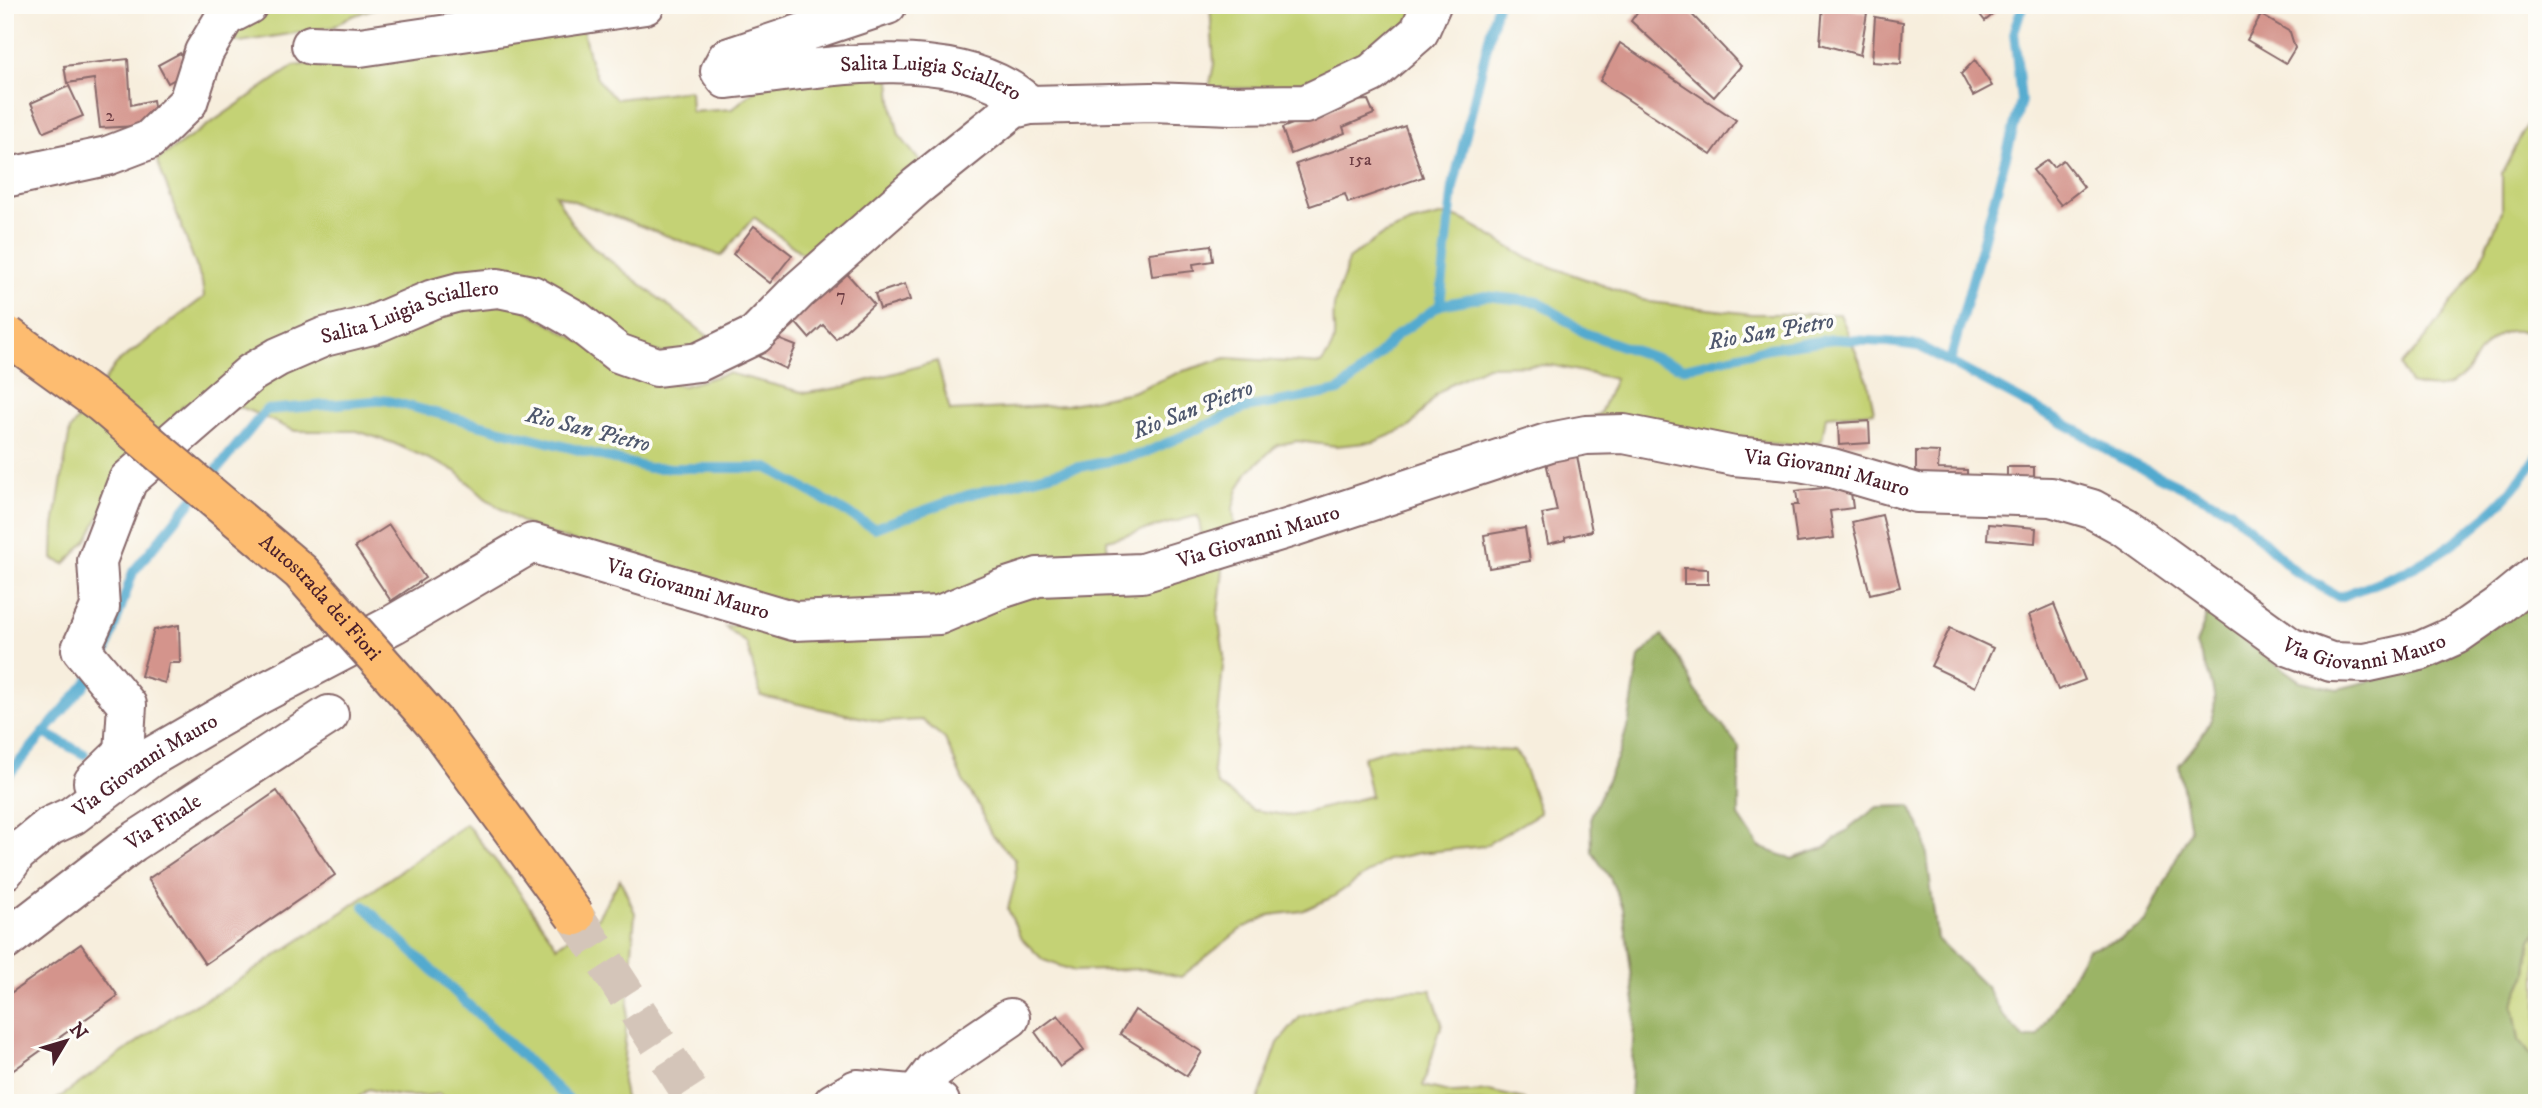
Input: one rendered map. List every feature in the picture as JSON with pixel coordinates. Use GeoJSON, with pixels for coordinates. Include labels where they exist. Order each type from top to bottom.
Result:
{"type":"FeatureCollection","features":[{"type":"Feature","properties":{"kind":"highway","name":"Autostrada dei Fiori"},"geometry":{"type":"LineString","coordinates":[[8,336],[100,403],[301,572],[436,725],[575,916]]}},
{"type":"Feature","properties":{"kind":"street"},"geometry":{"type":"LineString","coordinates":[[5,178],[107,156],[149,140],[188,102],[204,52],[225,17],[248,5]]}},
{"type":"Feature","properties":{"kind":"street"},"geometry":{"type":"LineString","coordinates":[[311,45],[360,47],[645,5]]}},
{"type":"Feature","properties":{"kind":"street","name":"Salita Luigia Sciallero"},"geometry":{"type":"LineString","coordinates":[[887,5],[727,58],[720,71],[726,79],[878,61],[946,68],[982,77],[1008,89],[1030,105]]}},
{"type":"Feature","properties":{"kind":"street","name":"Salita Luigia Sciallero"},"geometry":{"type":"LineString","coordinates":[[50,826],[66,805],[124,752],[127,705],[81,649],[100,607],[97,561],[128,480],[250,373],[278,357],[324,337],[372,325],[433,299],[459,292],[498,288],[532,295],[576,320],[618,353],[657,367],[699,362],[755,335],[798,291],[917,186],[1013,109],[1030,105],[1152,102],[1306,104],[1372,74],[1419,32],[1432,5]]}},
{"type":"Feature","properties":{"kind":"street","name":"Via Giovanni Mauro"},"geometry":{"type":"LineString","coordinates":[[5,870],[17,853],[50,826],[72,816],[151,757],[253,698],[394,624],[533,543],[794,621],[939,615],[1038,577],[1142,573],[1293,527],[1550,442],[1586,435],[1624,434],[1734,456],[1811,464],[1917,493],[2051,498],[2092,509],[2123,526],[2290,647],[2331,662],[2365,663],[2420,651],[2456,635],[2537,574]]}},
{"type":"Feature","properties":{"kind":"street","name":"Via Finale"},"geometry":{"type":"LineString","coordinates":[[5,942],[132,843],[329,715]]}},
{"type":"Feature","properties":{"kind":"street"},"geometry":{"type":"LineString","coordinates":[[845,1096],[929,1099],[935,1069],[1010,1018]]}},
{"type":"Feature","properties":{"kind":"green space"},"geometry":{"type":"Polygon","coordinates":[[[272,5],[384,5],[347,18],[333,27],[240,42],[224,40],[234,26],[272,5]]]}},
{"type":"Feature","properties":{"kind":"green space"},"geometry":{"type":"Polygon","coordinates":[[[1210,5],[1424,5],[1421,13],[1318,89],[1209,88],[1214,64],[1210,5]]]}},
{"type":"Feature","properties":{"kind":"green space"},"geometry":{"type":"Polygon","coordinates":[[[583,30],[597,77],[617,99],[690,90],[691,112],[732,109],[765,81],[889,71],[899,135],[926,169],[816,264],[754,217],[721,256],[555,194],[572,224],[595,249],[718,344],[671,355],[639,348],[514,274],[496,267],[506,299],[647,379],[683,386],[728,373],[806,393],[845,387],[937,361],[950,411],[1066,405],[1132,392],[1180,372],[1226,358],[1321,364],[1334,341],[1334,307],[1348,259],[1382,235],[1411,223],[1448,214],[1466,221],[1529,259],[1650,302],[1751,314],[1840,314],[1868,381],[1874,412],[1826,416],[1822,440],[1807,447],[1583,423],[1600,413],[1615,379],[1551,365],[1487,366],[1452,383],[1436,395],[1410,427],[1374,442],[1336,446],[1297,441],[1277,445],[1248,472],[1238,489],[1233,508],[1235,533],[1203,542],[1198,516],[1192,517],[1107,540],[1107,560],[912,610],[813,609],[555,536],[523,523],[485,498],[456,471],[393,443],[357,431],[295,431],[243,408],[184,405],[109,498],[87,540],[65,564],[53,559],[54,526],[70,430],[116,364],[204,297],[202,282],[157,160],[294,66],[583,30]]]}},
{"type":"Feature","properties":{"kind":"green space"},"geometry":{"type":"Polygon","coordinates":[[[2537,106],[2537,332],[2509,331],[2495,337],[2461,378],[2449,385],[2433,388],[2410,384],[2401,366],[2427,337],[2480,263],[2502,211],[2502,173],[2537,106]]]}},
{"type":"Feature","properties":{"kind":"green space"},"geometry":{"type":"Polygon","coordinates":[[[1224,561],[1218,614],[1224,656],[1213,771],[1217,784],[1253,810],[1292,816],[1371,796],[1363,757],[1390,748],[1425,746],[1514,751],[1522,760],[1540,813],[1484,846],[1419,853],[1387,860],[1333,897],[1302,911],[1270,915],[1241,929],[1181,977],[1145,969],[1074,971],[1043,960],[1020,937],[1008,909],[1016,877],[1015,860],[985,823],[945,739],[922,720],[882,722],[761,696],[747,644],[725,627],[741,624],[833,638],[884,637],[921,629],[1006,596],[1224,561]]]}},
{"type":"Feature","properties":{"kind":"green space"},"geometry":{"type":"Polygon","coordinates":[[[2537,596],[2537,931],[2531,939],[2527,973],[2513,1005],[2519,1040],[2537,1063],[2537,1103],[1630,1103],[1635,1002],[1623,908],[1610,878],[1592,852],[1591,816],[1619,754],[1629,721],[1639,657],[1662,635],[1682,663],[1697,693],[1739,747],[1739,817],[1759,847],[1792,859],[1824,848],[1877,807],[1910,806],[1925,838],[1937,939],[1986,987],[2003,1016],[2025,1039],[2038,1036],[2088,949],[2120,939],[2146,922],[2190,830],[2179,765],[2205,731],[2214,709],[2212,684],[2196,645],[2207,614],[2300,681],[2338,689],[2401,673],[2537,596]]]}},
{"type":"Feature","properties":{"kind":"green space"},"geometry":{"type":"Polygon","coordinates":[[[466,824],[508,876],[557,946],[598,917],[620,879],[635,913],[622,1082],[626,1103],[447,1103],[440,1094],[404,1096],[369,1089],[351,1103],[52,1103],[175,1015],[227,988],[344,911],[466,824]]]}},
{"type":"Feature","properties":{"kind":"green space"},"geometry":{"type":"Polygon","coordinates":[[[2537,931],[2537,1063],[2519,1040],[2513,1005],[2527,973],[2531,939],[2537,931]]]}},
{"type":"Feature","properties":{"kind":"green space"},"geometry":{"type":"Polygon","coordinates":[[[1397,990],[1431,990],[1442,1023],[1423,1086],[1454,1093],[1489,1091],[1524,1099],[1527,1103],[1257,1103],[1278,1043],[1300,1017],[1363,997],[1397,990]]]}},
{"type":"Feature","properties":{"kind":"building"},"geometry":{"type":"Polygon","coordinates":[[[1642,5],[1683,5],[1741,66],[1714,97],[1631,21],[1642,5]]]}},
{"type":"Feature","properties":{"kind":"building"},"geometry":{"type":"Polygon","coordinates":[[[1823,5],[1836,5],[1867,13],[1860,55],[1820,44],[1823,5]]]}},
{"type":"Feature","properties":{"kind":"building"},"geometry":{"type":"Polygon","coordinates":[[[2004,5],[1985,21],[1974,7],[2004,5]]]}},
{"type":"Feature","properties":{"kind":"building"},"geometry":{"type":"Polygon","coordinates":[[[2261,15],[2290,32],[2295,48],[2286,63],[2247,40],[2261,15]]]}},
{"type":"Feature","properties":{"kind":"building"},"geometry":{"type":"Polygon","coordinates":[[[1875,17],[1903,22],[1901,64],[1872,62],[1875,17]]]}},
{"type":"Feature","properties":{"kind":"building"},"geometry":{"type":"Polygon","coordinates":[[[1620,43],[1736,120],[1711,155],[1600,81],[1620,43]]]}},
{"type":"Feature","properties":{"kind":"building"},"geometry":{"type":"Polygon","coordinates":[[[180,53],[189,71],[168,83],[158,65],[180,53]]]}},
{"type":"Feature","properties":{"kind":"building"},"geometry":{"type":"Polygon","coordinates":[[[128,59],[131,105],[153,100],[157,125],[100,128],[94,79],[67,83],[64,66],[128,59]]]}},
{"type":"Feature","properties":{"kind":"building"},"geometry":{"type":"Polygon","coordinates":[[[1975,60],[1992,86],[1973,96],[1961,74],[1975,60]]]}},
{"type":"Feature","properties":{"kind":"building"},"geometry":{"type":"Polygon","coordinates":[[[69,86],[83,116],[44,132],[31,103],[69,86]]]}},
{"type":"Feature","properties":{"kind":"building"},"geometry":{"type":"Polygon","coordinates":[[[1368,100],[1374,114],[1343,127],[1345,133],[1291,154],[1282,128],[1353,101],[1368,100]]]}},
{"type":"Feature","properties":{"kind":"building"},"geometry":{"type":"Polygon","coordinates":[[[1405,126],[1423,177],[1348,203],[1345,194],[1310,206],[1296,164],[1405,126]]]}},
{"type":"Feature","properties":{"kind":"building"},"geometry":{"type":"Polygon","coordinates":[[[2047,160],[2053,167],[2063,160],[2084,187],[2061,205],[2033,170],[2047,160]]]}},
{"type":"Feature","properties":{"kind":"building"},"geometry":{"type":"Polygon","coordinates":[[[754,226],[792,255],[770,283],[733,254],[754,226]]]}},
{"type":"Feature","properties":{"kind":"building"},"geometry":{"type":"Polygon","coordinates":[[[1211,245],[1213,261],[1193,264],[1194,271],[1152,276],[1149,253],[1211,245]]]}},
{"type":"Feature","properties":{"kind":"building"},"geometry":{"type":"Polygon","coordinates":[[[841,267],[874,304],[836,339],[823,325],[809,338],[796,323],[784,334],[777,326],[841,267]]]}},
{"type":"Feature","properties":{"kind":"building"},"geometry":{"type":"Polygon","coordinates":[[[905,284],[910,300],[880,309],[875,294],[905,284]]]}},
{"type":"Feature","properties":{"kind":"building"},"geometry":{"type":"Polygon","coordinates":[[[768,335],[796,346],[786,369],[751,353],[768,335]]]}},
{"type":"Feature","properties":{"kind":"building"},"geometry":{"type":"Polygon","coordinates":[[[1869,421],[1870,443],[1839,445],[1838,423],[1869,421]]]}},
{"type":"Feature","properties":{"kind":"building"},"geometry":{"type":"Polygon","coordinates":[[[1575,446],[1592,531],[1548,544],[1542,514],[1557,511],[1544,453],[1575,446]]]}},
{"type":"Feature","properties":{"kind":"building"},"geometry":{"type":"Polygon","coordinates":[[[1916,451],[1939,452],[1938,469],[1967,470],[1967,490],[1916,476],[1916,451]]]}},
{"type":"Feature","properties":{"kind":"building"},"geometry":{"type":"Polygon","coordinates":[[[2007,467],[2034,467],[2034,489],[2007,489],[2007,467]]]}},
{"type":"Feature","properties":{"kind":"building"},"geometry":{"type":"Polygon","coordinates":[[[1850,485],[1853,508],[1830,511],[1834,538],[1797,543],[1792,505],[1798,505],[1796,491],[1850,485]]]}},
{"type":"Feature","properties":{"kind":"building"},"geometry":{"type":"Polygon","coordinates":[[[1882,515],[1900,587],[1870,594],[1852,522],[1882,515]]]}},
{"type":"Feature","properties":{"kind":"building"},"geometry":{"type":"Polygon","coordinates":[[[1988,524],[2036,528],[2035,543],[1987,539],[1988,524]]]}},
{"type":"Feature","properties":{"kind":"building"},"geometry":{"type":"Polygon","coordinates":[[[389,525],[425,578],[391,601],[355,547],[389,525]]]}},
{"type":"Feature","properties":{"kind":"building"},"geometry":{"type":"Polygon","coordinates":[[[1525,528],[1530,561],[1489,568],[1484,535],[1525,528]]]}},
{"type":"Feature","properties":{"kind":"building"},"geometry":{"type":"Polygon","coordinates":[[[1684,568],[1708,569],[1708,584],[1684,584],[1684,568]]]}},
{"type":"Feature","properties":{"kind":"building"},"geometry":{"type":"Polygon","coordinates":[[[2054,604],[2085,680],[2058,690],[2029,615],[2054,604]]]}},
{"type":"Feature","properties":{"kind":"building"},"geometry":{"type":"Polygon","coordinates":[[[179,625],[180,663],[169,663],[165,683],[141,676],[154,630],[179,625]]]}},
{"type":"Feature","properties":{"kind":"building"},"geometry":{"type":"Polygon","coordinates":[[[1950,628],[1993,648],[1975,687],[1931,666],[1950,628]]]}},
{"type":"Feature","properties":{"kind":"building"},"geometry":{"type":"Polygon","coordinates":[[[277,791],[335,875],[205,964],[148,879],[277,791]]]}},
{"type":"Feature","properties":{"kind":"building"},"geometry":{"type":"Polygon","coordinates":[[[81,944],[118,996],[5,1076],[5,997],[81,944]]]}},
{"type":"Feature","properties":{"kind":"building"},"geometry":{"type":"Polygon","coordinates":[[[1135,1010],[1202,1052],[1187,1076],[1120,1034],[1135,1010]]]}},
{"type":"Feature","properties":{"kind":"building"},"geometry":{"type":"Polygon","coordinates":[[[1058,1015],[1084,1050],[1060,1067],[1035,1032],[1058,1015]]]}},
{"type":"Feature","properties":{"kind":"waterway"},"geometry":{"type":"LineString","coordinates":[[1440,305],[1453,187],[1497,5]]}},
{"type":"Feature","properties":{"kind":"waterway"},"geometry":{"type":"LineString","coordinates":[[1950,362],[2021,101],[2014,31],[2023,5]]}},
{"type":"Feature","properties":{"kind":"waterway","name":"Rio San Pietro"},"geometry":{"type":"LineString","coordinates":[[102,663],[133,572],[266,410],[385,400],[648,468],[768,468],[874,528],[968,495],[1142,454],[1245,408],[1339,391],[1365,369],[1397,335],[1440,305],[1486,296],[1539,302],[1585,333],[1684,368],[1769,348],[1833,339],[1919,346],[2078,431],[2119,457],[2230,510],[2296,572],[2339,597],[2405,571],[2449,546],[2498,505],[2537,457]]}},
{"type":"Feature","properties":{"kind":"waterway","name":"Rio San Pietro"},"geometry":{"type":"LineString","coordinates":[[5,779],[93,675]]}},
{"type":"Feature","properties":{"kind":"waterway"},"geometry":{"type":"LineString","coordinates":[[44,733],[84,754]]}},
{"type":"Feature","properties":{"kind":"waterway"},"geometry":{"type":"LineString","coordinates":[[364,906],[572,1103]]}},
{"type":"Feature","properties":{"kind":"tunnel"},"geometry":{"type":"LineString","coordinates":[[575,916],[697,1103]]}}]}
